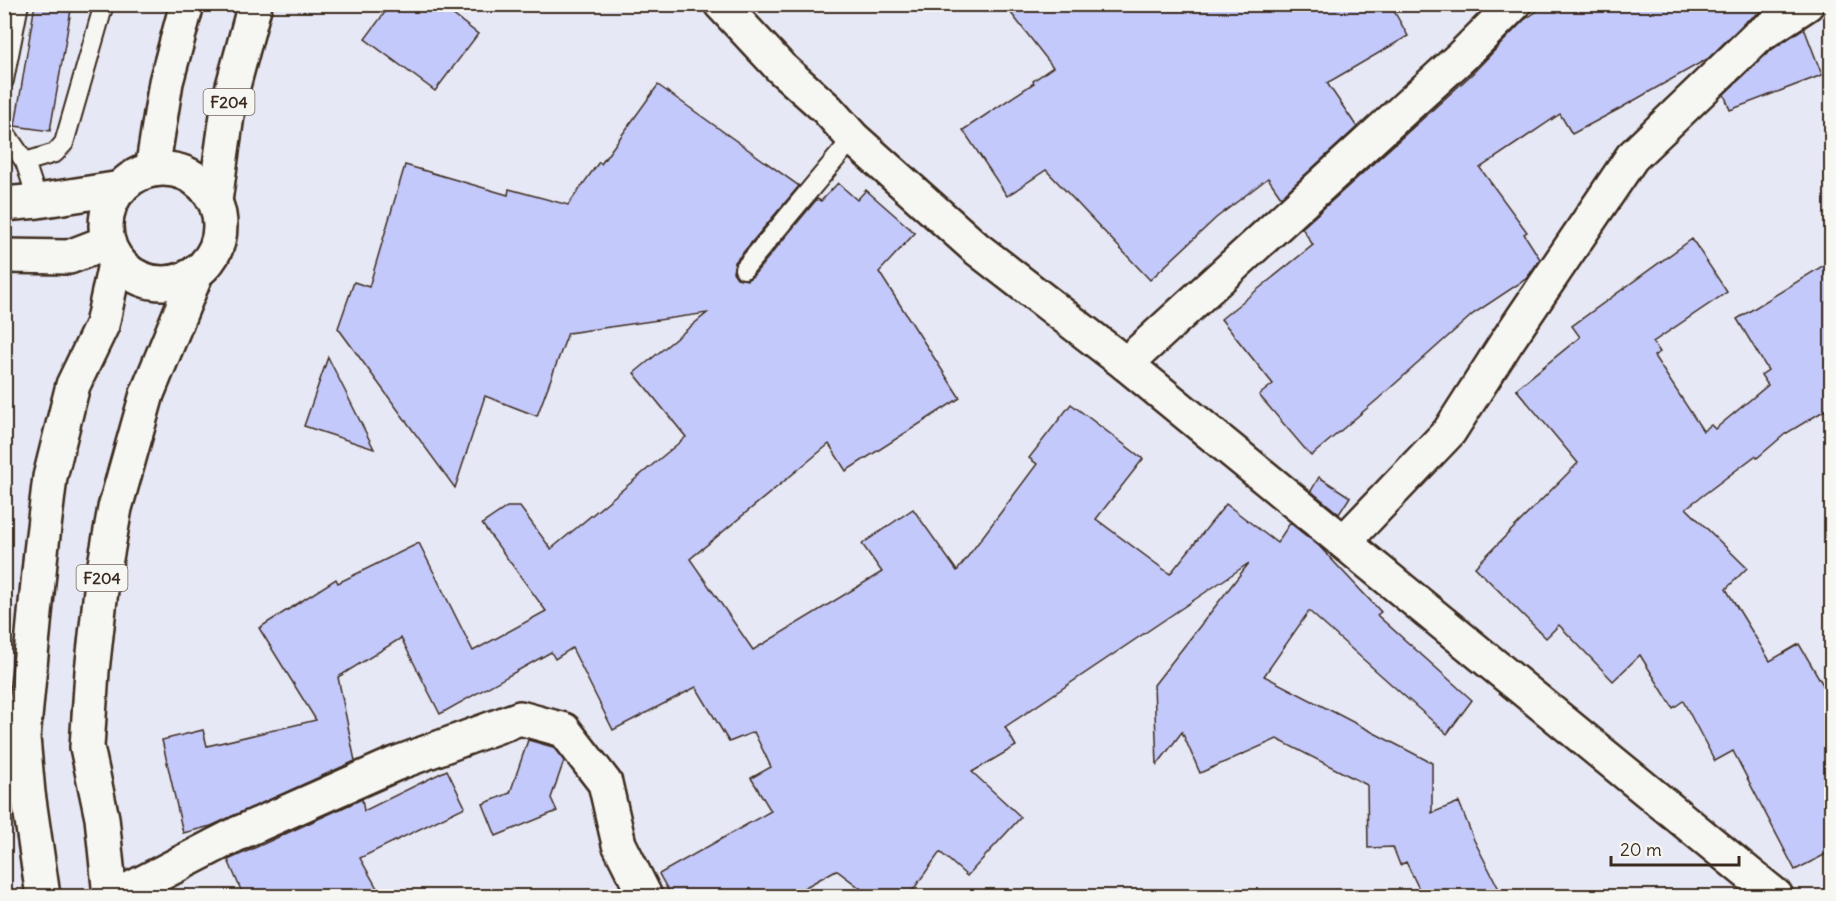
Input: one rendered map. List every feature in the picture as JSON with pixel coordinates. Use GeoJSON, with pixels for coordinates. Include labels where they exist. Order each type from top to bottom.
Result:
{"type":"FeatureCollection","features":[{"type":"Feature","properties":{"kind":"street"},"geometry":{"type":"LineString","coordinates":[[152,170],[166,82],[187,4]]}},
{"type":"Feature","properties":{"kind":"street","name":"F204"},"geometry":{"type":"LineString","coordinates":[[110,897],[102,818],[87,747],[92,671],[102,580],[115,508],[147,394],[197,272],[211,258],[219,240],[221,219],[215,201],[229,101],[255,4]]}},
{"type":"Feature","properties":{"kind":"street"},"geometry":{"type":"LineString","coordinates":[[721,4],[781,68],[827,109],[853,138],[975,248],[1126,364],[1776,897]]}},
{"type":"Feature","properties":{"kind":"street"},"geometry":{"type":"LineString","coordinates":[[1126,364],[1461,57],[1514,4]]}},
{"type":"Feature","properties":{"kind":"street"},"geometry":{"type":"LineString","coordinates":[[1344,542],[1449,432],[1506,343],[1632,157],[1758,36],[1807,4]]}},
{"type":"Feature","properties":{"kind":"street"},"geometry":{"type":"LineString","coordinates":[[37,895],[23,738],[42,542],[50,477],[74,385],[102,325],[112,250],[106,223],[110,204],[121,188],[135,176],[152,170],[171,169],[189,174],[204,185],[215,201]]}},
{"type":"Feature","properties":{"kind":"street"},"geometry":{"type":"LineString","coordinates":[[4,204],[121,188]]}},
{"type":"Feature","properties":{"kind":"street"},"geometry":{"type":"LineString","coordinates":[[4,256],[69,257],[112,250]]}},
{"type":"Feature","properties":{"kind":"street"},"geometry":{"type":"LineString","coordinates":[[112,250],[128,272],[145,280],[163,284],[181,281],[197,272]]}},
{"type":"Feature","properties":{"kind":"street"},"geometry":{"type":"LineString","coordinates":[[117,897],[239,833],[395,764],[520,718],[564,730],[605,783],[619,844],[645,897]]}},
{"type":"Feature","properties":{"kind":"lane"},"geometry":{"type":"LineString","coordinates":[[4,80],[19,4]]}},
{"type":"Feature","properties":{"kind":"lane"},"geometry":{"type":"LineString","coordinates":[[26,162],[55,153],[64,143],[104,4]]}},
{"type":"Feature","properties":{"kind":"lane"},"geometry":{"type":"LineString","coordinates":[[4,131],[26,162],[38,201]]}},
{"type":"Feature","properties":{"kind":"lane"},"geometry":{"type":"LineString","coordinates":[[744,269],[853,138]]}},
{"type":"Feature","properties":{"kind":"building"},"geometry":{"type":"Polygon","coordinates":[[[35,4],[72,4],[50,131],[15,126],[35,4]]]}},
{"type":"Feature","properties":{"kind":"building"},"geometry":{"type":"Polygon","coordinates":[[[391,4],[439,4],[478,34],[435,91],[365,39],[391,4]]]}},
{"type":"Feature","properties":{"kind":"building"},"geometry":{"type":"Polygon","coordinates":[[[1004,4],[1390,4],[1408,36],[1327,83],[1357,127],[1281,197],[1268,178],[1216,218],[1150,280],[1046,170],[1007,196],[963,130],[1034,83],[1033,81],[1053,67],[1004,4]]]}},
{"type":"Feature","properties":{"kind":"building"},"geometry":{"type":"Polygon","coordinates":[[[1548,4],[1772,4],[1745,22],[1709,58],[1619,109],[1572,134],[1560,114],[1480,168],[1527,232],[1524,234],[1540,259],[1526,279],[1473,314],[1311,456],[1259,395],[1273,384],[1221,319],[1313,245],[1302,228],[1472,74],[1524,20],[1548,4]]]}},
{"type":"Feature","properties":{"kind":"building"},"geometry":{"type":"Polygon","coordinates":[[[1804,28],[1822,75],[1730,110],[1724,94],[1770,51],[1804,28]]]}},
{"type":"Feature","properties":{"kind":"building"},"geometry":{"type":"Polygon","coordinates":[[[658,85],[799,186],[735,262],[733,272],[737,278],[747,280],[753,276],[817,199],[821,201],[838,183],[857,200],[866,190],[915,233],[879,272],[960,398],[846,471],[829,444],[690,559],[753,650],[882,572],[862,544],[913,509],[957,571],[1037,464],[1029,458],[1071,404],[1143,459],[1096,519],[1170,574],[1226,504],[1277,543],[1290,523],[1319,546],[1381,612],[1377,615],[1472,700],[1447,734],[1309,611],[1264,676],[1432,763],[1432,813],[1459,802],[1474,840],[1503,897],[1423,897],[1406,862],[1400,865],[1393,847],[1368,848],[1367,785],[1277,739],[1200,773],[1182,732],[1157,765],[1154,685],[1249,563],[1005,727],[1016,746],[972,772],[1021,817],[967,876],[940,852],[908,897],[872,897],[836,870],[788,897],[672,897],[659,874],[771,811],[751,778],[771,767],[754,732],[729,742],[696,687],[613,730],[572,648],[555,659],[551,652],[440,714],[401,638],[338,677],[355,761],[211,826],[183,833],[162,740],[203,730],[207,746],[316,720],[259,628],[336,579],[338,583],[419,543],[473,651],[546,611],[482,524],[507,507],[520,507],[551,549],[686,437],[634,373],[707,313],[568,333],[537,416],[485,396],[455,488],[338,328],[354,282],[369,287],[405,165],[508,195],[509,189],[568,205],[599,162],[601,164],[658,85]]]}},
{"type":"Feature","properties":{"kind":"building"},"geometry":{"type":"Polygon","coordinates":[[[1692,239],[1727,292],[1653,342],[1660,352],[1654,356],[1703,431],[1711,425],[1715,429],[1768,385],[1761,375],[1768,370],[1737,319],[1832,260],[1832,406],[1785,434],[1757,458],[1755,456],[1686,508],[1747,568],[1726,589],[1770,661],[1799,644],[1832,700],[1832,851],[1795,870],[1733,751],[1715,761],[1683,701],[1673,708],[1640,655],[1613,681],[1559,625],[1546,638],[1475,567],[1578,463],[1516,389],[1580,337],[1572,326],[1692,239]]]}},
{"type":"Feature","properties":{"kind":"building"},"geometry":{"type":"Polygon","coordinates":[[[328,357],[374,449],[304,426],[328,357]]]}},
{"type":"Feature","properties":{"kind":"building"},"geometry":{"type":"Polygon","coordinates":[[[1319,477],[1350,497],[1339,514],[1311,491],[1319,477]]]}},
{"type":"Feature","properties":{"kind":"building"},"geometry":{"type":"Polygon","coordinates":[[[528,740],[553,747],[564,761],[551,798],[557,811],[496,836],[483,804],[510,793],[528,740]]]}},
{"type":"Feature","properties":{"kind":"building"},"geometry":{"type":"Polygon","coordinates":[[[447,770],[465,807],[360,858],[382,897],[244,897],[228,860],[362,799],[364,811],[447,770]]]}}]}
